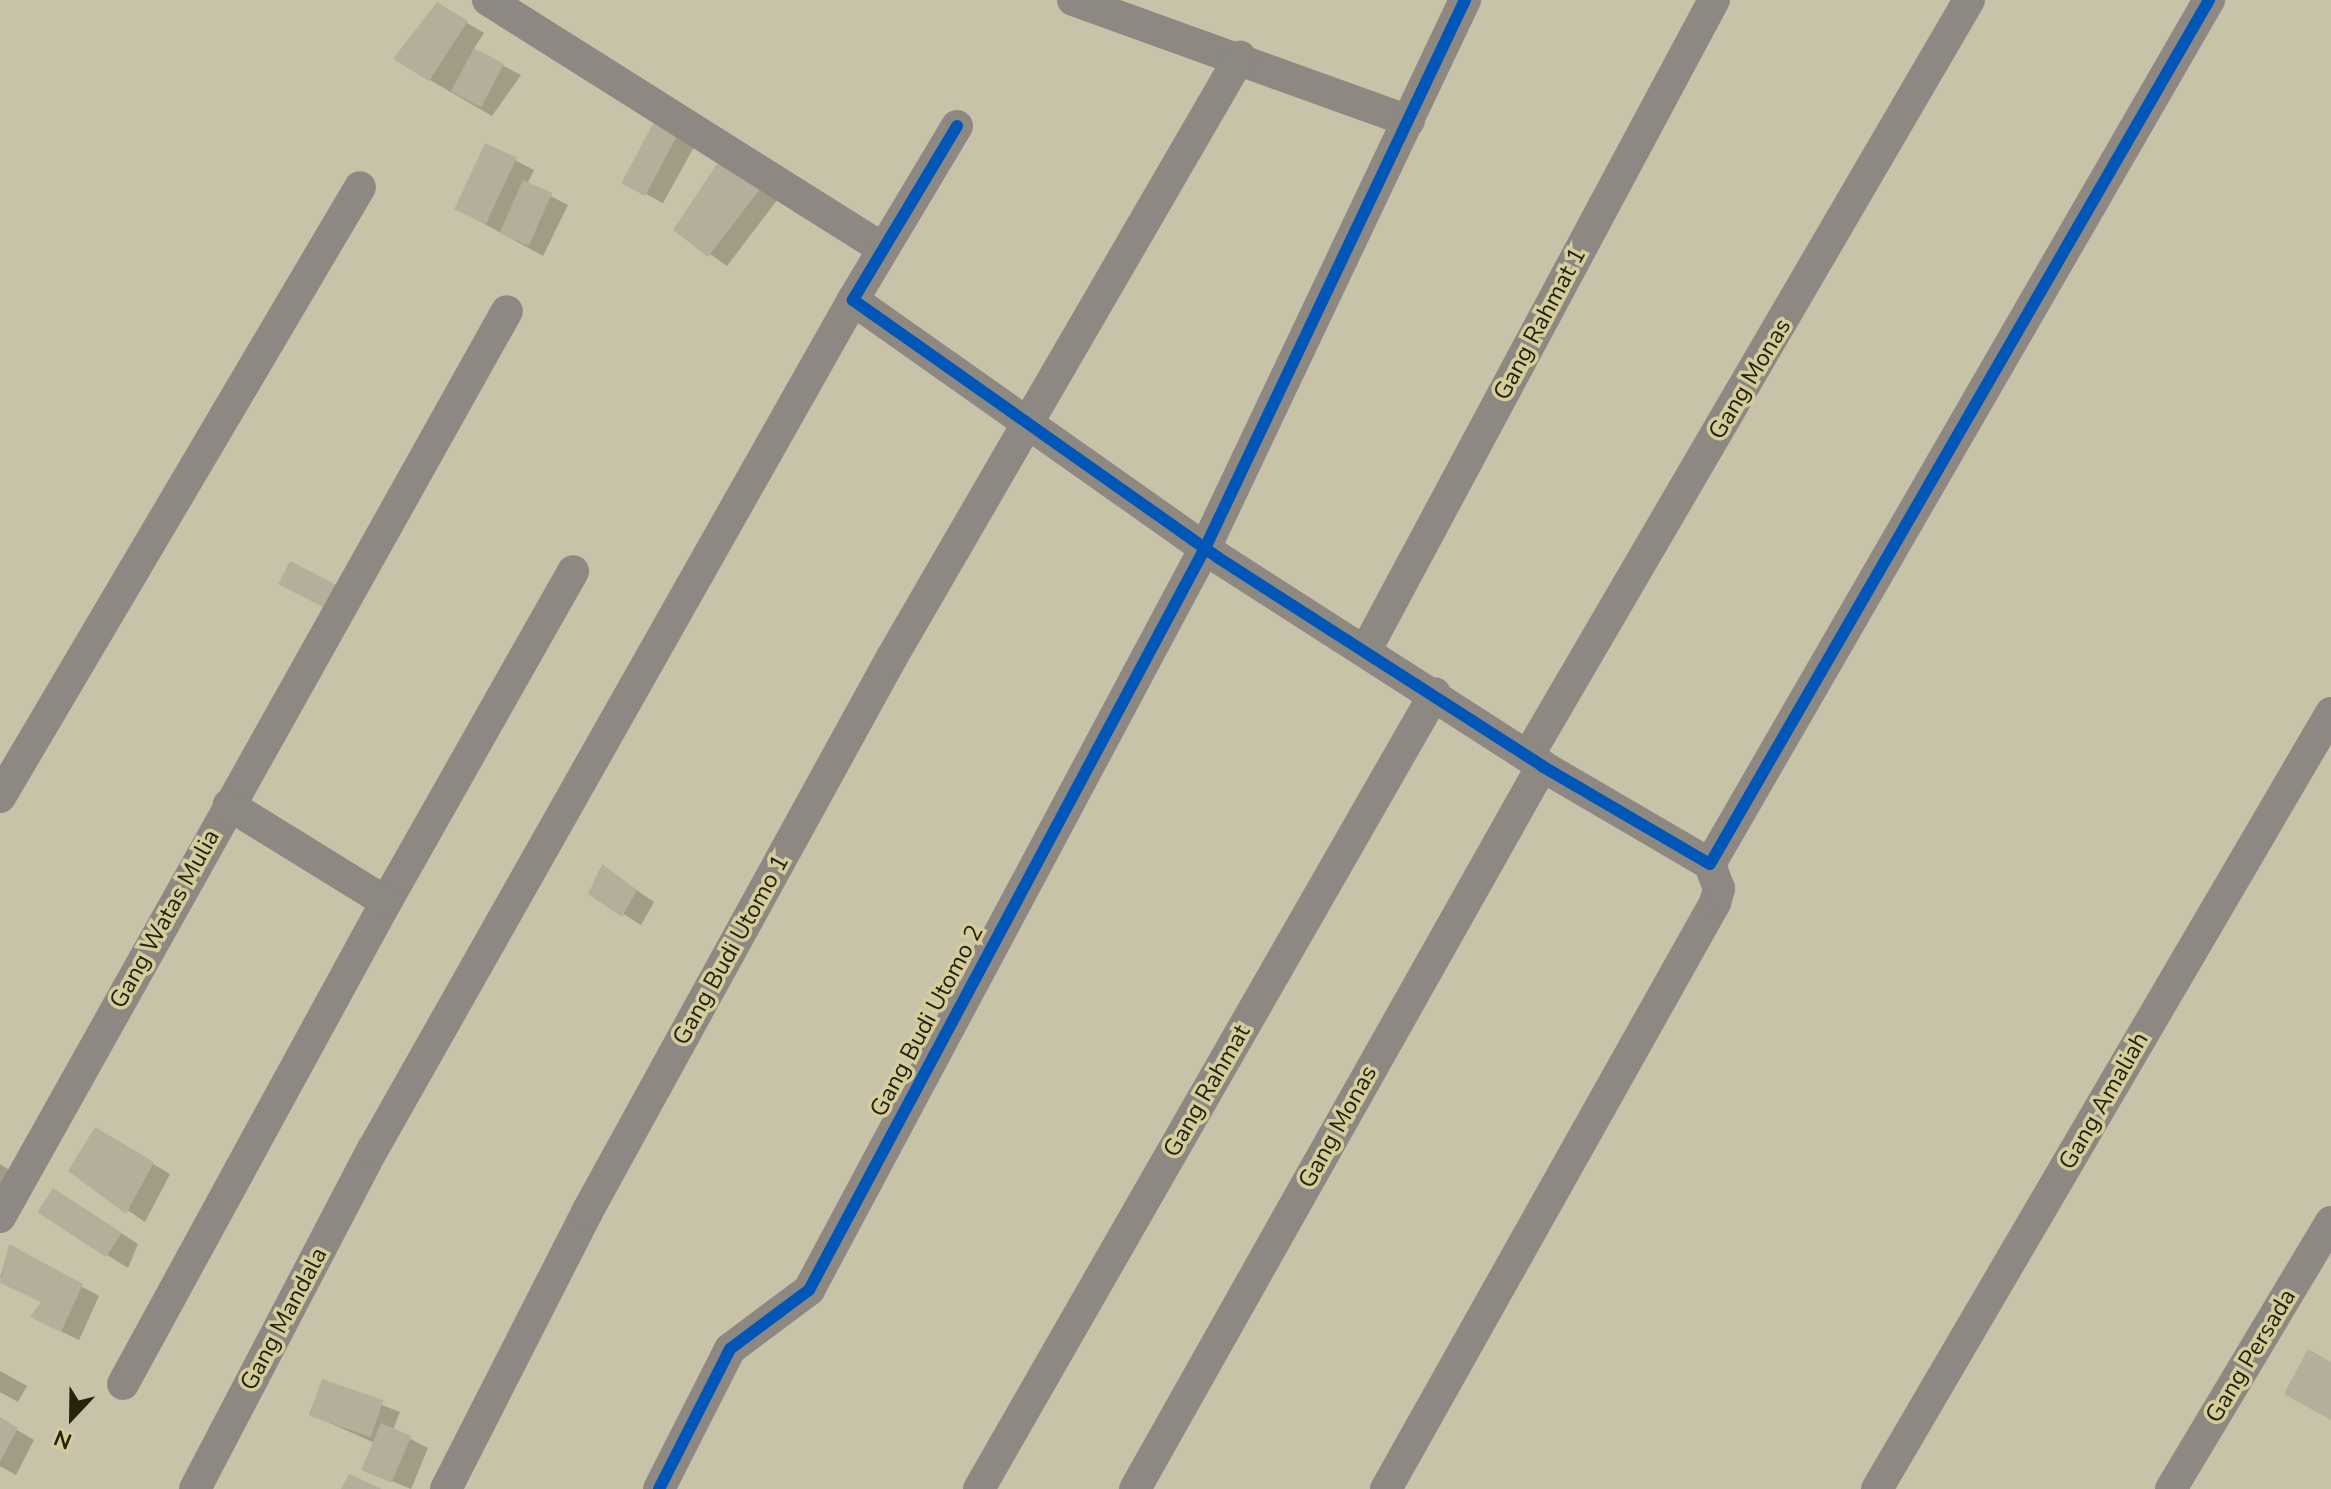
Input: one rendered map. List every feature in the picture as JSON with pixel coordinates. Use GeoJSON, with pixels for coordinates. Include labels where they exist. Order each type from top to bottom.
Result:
{"type":"FeatureCollection","features":[{"type":"Feature","properties":{"kind":"street"},"geometry":{"type":"LineString","coordinates":[[488,0],[882,248]]}},
{"type":"Feature","properties":{"kind":"street"},"geometry":{"type":"LineString","coordinates":[[1073,0],[1240,57],[1409,121]]}},
{"type":"Feature","properties":{"kind":"street","name":"Gang Budi Utomo 2"},"geometry":{"type":"LineString","coordinates":[[659,1489],[730,1349],[809,1290],[1205,548],[1465,0]]}},
{"type":"Feature","properties":{"kind":"street","name":"Gang Rahmat 1"},"geometry":{"type":"LineString","coordinates":[[1367,648],[1714,0]]}},
{"type":"Feature","properties":{"kind":"street","name":"Gang Monas"},"geometry":{"type":"LineString","coordinates":[[1135,1489],[1535,761],[1969,0]]}},
{"type":"Feature","properties":{"kind":"street"},"geometry":{"type":"LineString","coordinates":[[1710,864],[2209,0]]}},
{"type":"Feature","properties":{"kind":"street","name":"Gang Budi Utomo 1"},"geometry":{"type":"LineString","coordinates":[[446,1489],[595,1198],[1031,419],[1240,57]]}},
{"type":"Feature","properties":{"kind":"street","name":"Gang Mandala"},"geometry":{"type":"LineString","coordinates":[[195,1489],[373,1149],[882,248],[957,126]]}},
{"type":"Feature","properties":{"kind":"street"},"geometry":{"type":"LineString","coordinates":[[0,797],[360,187]]}},
{"type":"Feature","properties":{"kind":"street"},"geometry":{"type":"LineString","coordinates":[[853,300],[1031,419],[1205,548],[1367,648],[1535,761],[1710,864],[1719,889],[1715,903],[1386,1489]]}},
{"type":"Feature","properties":{"kind":"street","name":"Gang Watas Mulia"},"geometry":{"type":"LineString","coordinates":[[0,1217],[330,621],[507,311]]}},
{"type":"Feature","properties":{"kind":"street"},"geometry":{"type":"LineString","coordinates":[[123,1384],[386,902],[573,571]]}},
{"type":"Feature","properties":{"kind":"street","name":"Gang Rahmat"},"geometry":{"type":"LineString","coordinates":[[979,1489],[1435,693]]}},
{"type":"Feature","properties":{"kind":"street","name":"Gang Amaliah"},"geometry":{"type":"LineString","coordinates":[[1877,1489],[2331,713]]}},
{"type":"Feature","properties":{"kind":"street"},"geometry":{"type":"LineString","coordinates":[[229,805],[386,902]]}},
{"type":"Feature","properties":{"kind":"street","name":"Gang Persada"},"geometry":{"type":"LineString","coordinates":[[2171,1489],[2331,1222]]}},
{"type":"Feature","properties":{"kind":"building"},"geometry":{"type":"Polygon","coordinates":[[[437,2],[468,21],[429,81],[393,59],[437,2]]]}},
{"type":"Feature","properties":{"kind":"building"},"geometry":{"type":"Polygon","coordinates":[[[474,48],[504,64],[481,107],[451,91],[474,48]]]}},
{"type":"Feature","properties":{"kind":"building"},"geometry":{"type":"Polygon","coordinates":[[[656,118],[680,131],[645,196],[621,183],[656,118]]]}},
{"type":"Feature","properties":{"kind":"building"},"geometry":{"type":"Polygon","coordinates":[[[485,143],[517,158],[486,224],[454,209],[485,143]]]}},
{"type":"Feature","properties":{"kind":"building"},"geometry":{"type":"Polygon","coordinates":[[[721,158],[764,184],[708,257],[673,230],[721,158]]]}},
{"type":"Feature","properties":{"kind":"building"},"geometry":{"type":"Polygon","coordinates":[[[523,180],[552,193],[529,246],[499,233],[523,180]]]}},
{"type":"Feature","properties":{"kind":"building"},"geometry":{"type":"Polygon","coordinates":[[[290,561],[339,586],[327,609],[278,584],[290,561]]]}},
{"type":"Feature","properties":{"kind":"building"},"geometry":{"type":"Polygon","coordinates":[[[602,864],[637,890],[622,917],[588,894],[602,864]]]}},
{"type":"Feature","properties":{"kind":"building"},"geometry":{"type":"Polygon","coordinates":[[[95,1127],[154,1162],[126,1214],[68,1171],[95,1127]]]}},
{"type":"Feature","properties":{"kind":"building"},"geometry":{"type":"Polygon","coordinates":[[[53,1188],[122,1233],[106,1257],[37,1212],[53,1188]]]}},
{"type":"Feature","properties":{"kind":"building"},"geometry":{"type":"Polygon","coordinates":[[[9,1244],[83,1284],[61,1332],[30,1317],[41,1302],[0,1283],[9,1244]]]}},
{"type":"Feature","properties":{"kind":"building"},"geometry":{"type":"Polygon","coordinates":[[[2308,1349],[2331,1362],[2331,1420],[2284,1394],[2308,1349]]]}},
{"type":"Feature","properties":{"kind":"building"},"geometry":{"type":"Polygon","coordinates":[[[322,1379],[383,1400],[371,1437],[309,1416],[322,1379]]]}},
{"type":"Feature","properties":{"kind":"building"},"geometry":{"type":"Polygon","coordinates":[[[0,1417],[18,1428],[0,1462],[0,1417]]]}},
{"type":"Feature","properties":{"kind":"building"},"geometry":{"type":"Polygon","coordinates":[[[381,1423],[411,1436],[391,1483],[361,1470],[381,1423]]]}},
{"type":"Feature","properties":{"kind":"building"},"geometry":{"type":"Polygon","coordinates":[[[349,1474],[382,1489],[341,1489],[349,1474]]]}},
{"type":"Feature","properties":{"kind":"cycle path"},"geometry":{"type":"LineString","coordinates":[[659,1489],[730,1349],[809,1290],[1205,548],[1465,0]]}},
{"type":"Feature","properties":{"kind":"cycle path"},"geometry":{"type":"LineString","coordinates":[[957,126],[853,300],[1217,557],[1542,766],[1710,864],[2209,0]]}}]}
